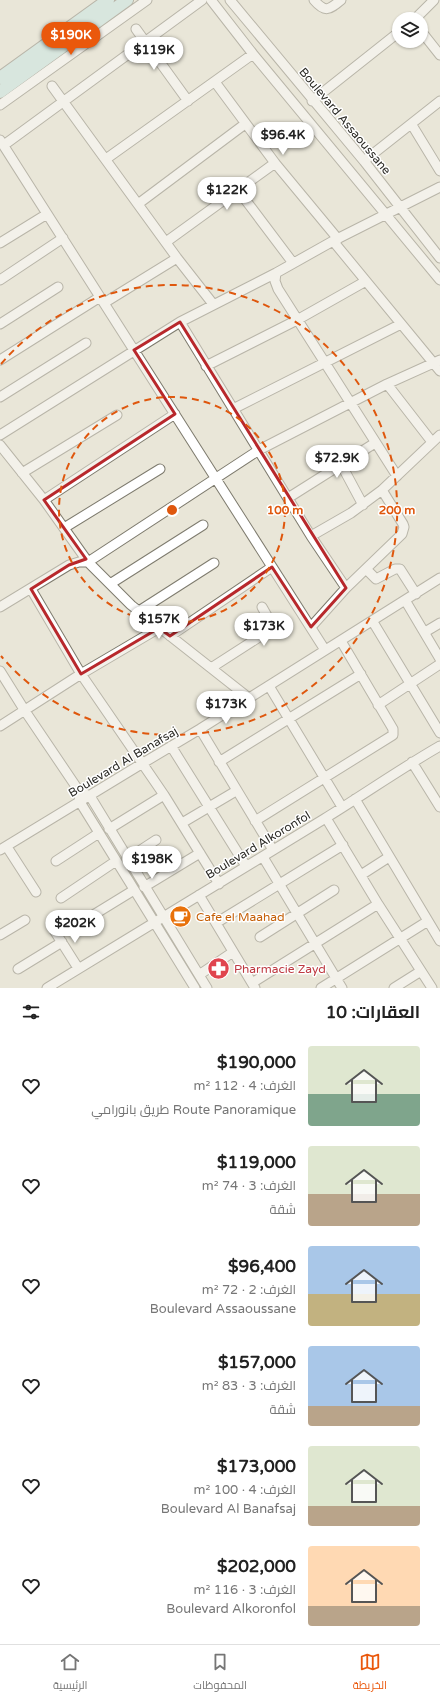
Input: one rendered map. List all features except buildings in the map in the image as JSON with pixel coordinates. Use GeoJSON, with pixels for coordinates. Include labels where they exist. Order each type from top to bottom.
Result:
{"type":"FeatureCollection","features":[{"type":"Feature","properties":{"kind":"street"},"geometry":{"type":"LineString","coordinates":[[0,78],[108,0]]}},
{"type":"Feature","properties":{"kind":"street"},"geometry":{"type":"LineString","coordinates":[[0,92],[127,0]]}},
{"type":"Feature","properties":{"kind":"street"},"geometry":{"type":"LineString","coordinates":[[0,106],[147,0]]}},
{"type":"Feature","properties":{"kind":"street"},"geometry":{"type":"LineString","coordinates":[[202,0],[2,142],[325,650]]}},
{"type":"Feature","properties":{"kind":"street"},"geometry":{"type":"LineString","coordinates":[[211,0],[253,54],[440,280]]}},
{"type":"Feature","properties":{"kind":"street","name":"Boulevard Assaoussane"},"geometry":{"type":"LineString","coordinates":[[230,0],[312,101],[364,161],[440,258]]}},
{"type":"Feature","properties":{"kind":"street"},"geometry":{"type":"LineString","coordinates":[[314,0],[321,8],[325,9],[333,7],[341,0]]}},
{"type":"Feature","properties":{"kind":"street"},"geometry":{"type":"LineString","coordinates":[[422,12],[434,0]]}},
{"type":"Feature","properties":{"kind":"street"},"geometry":{"type":"LineString","coordinates":[[136,29],[188,101]]}},
{"type":"Feature","properties":{"kind":"street"},"geometry":{"type":"LineString","coordinates":[[312,101],[392,38]]}},
{"type":"Feature","properties":{"kind":"street"},"geometry":{"type":"LineString","coordinates":[[428,40],[440,55]]}},
{"type":"Feature","properties":{"kind":"street"},"geometry":{"type":"LineString","coordinates":[[106,159],[253,54]]}},
{"type":"Feature","properties":{"kind":"street"},"geometry":{"type":"LineString","coordinates":[[215,82],[245,124],[366,281],[401,324],[437,362],[440,371]]}},
{"type":"Feature","properties":{"kind":"street"},"geometry":{"type":"LineString","coordinates":[[52,86],[177,258],[214,304]]}},
{"type":"Feature","properties":{"kind":"street"},"geometry":{"type":"LineString","coordinates":[[364,161],[440,102]]}},
{"type":"Feature","properties":{"kind":"street"},"geometry":{"type":"LineString","coordinates":[[138,204],[245,124]]}},
{"type":"Feature","properties":{"kind":"street"},"geometry":{"type":"LineString","coordinates":[[412,125],[440,171]]}},
{"type":"Feature","properties":{"kind":"street"},"geometry":{"type":"LineString","coordinates":[[166,242],[275,162]]}},
{"type":"Feature","properties":{"kind":"street"},"geometry":{"type":"LineString","coordinates":[[0,435],[180,322],[276,273],[335,240],[440,187]]}},
{"type":"Feature","properties":{"kind":"street"},"geometry":{"type":"LineString","coordinates":[[238,190],[293,263]]}},
{"type":"Feature","properties":{"kind":"street"},"geometry":{"type":"LineString","coordinates":[[0,243],[47,214]]}},
{"type":"Feature","properties":{"kind":"street"},"geometry":{"type":"LineString","coordinates":[[0,280],[63,238]]}},
{"type":"Feature","properties":{"kind":"street"},"geometry":{"type":"LineString","coordinates":[[0,360],[177,258]]}},
{"type":"Feature","properties":{"kind":"street"},"geometry":{"type":"LineString","coordinates":[[276,273],[275,281],[278,289],[397,476]]}},
{"type":"Feature","properties":{"kind":"street"},"geometry":{"type":"LineString","coordinates":[[206,366],[297,320],[366,281]]}},
{"type":"Feature","properties":{"kind":"street"},"geometry":{"type":"LineString","coordinates":[[0,324],[58,287]]}},
{"type":"Feature","properties":{"kind":"street"},"geometry":{"type":"LineString","coordinates":[[180,322],[311,536],[346,588]]}},
{"type":"Feature","properties":{"kind":"street"},"geometry":{"type":"LineString","coordinates":[[233,409],[401,324]]}},
{"type":"Feature","properties":{"kind":"street"},"geometry":{"type":"LineString","coordinates":[[0,397],[86,343]]}},
{"type":"Feature","properties":{"kind":"street"},"geometry":{"type":"LineString","coordinates":[[0,607],[69,565],[79,562],[88,562],[259,450],[350,402],[437,362]]}},
{"type":"Feature","properties":{"kind":"street"},"geometry":{"type":"LineString","coordinates":[[387,384],[432,442]]}},
{"type":"Feature","properties":{"kind":"street"},"geometry":{"type":"LineString","coordinates":[[44,500],[175,414]]}},
{"type":"Feature","properties":{"kind":"street"},"geometry":{"type":"LineString","coordinates":[[22,472],[117,415]]}},
{"type":"Feature","properties":{"kind":"street"},"geometry":{"type":"LineString","coordinates":[[311,536],[363,505],[382,490],[440,435]]}},
{"type":"Feature","properties":{"kind":"street"},"geometry":{"type":"LineString","coordinates":[[288,498],[376,443]]}},
{"type":"Feature","properties":{"kind":"street"},"geometry":{"type":"LineString","coordinates":[[0,445],[44,500],[88,562],[159,628],[249,698]]}},
{"type":"Feature","properties":{"kind":"street"},"geometry":{"type":"LineString","coordinates":[[341,464],[363,505]]}},
{"type":"Feature","properties":{"kind":"street"},"geometry":{"type":"LineString","coordinates":[[64,528],[160,469]]}},
{"type":"Feature","properties":{"kind":"street"},"geometry":{"type":"LineString","coordinates":[[311,627],[346,588],[402,534],[403,524],[382,490]]}},
{"type":"Feature","properties":{"kind":"street"},"geometry":{"type":"LineString","coordinates":[[110,584],[203,525]]}},
{"type":"Feature","properties":{"kind":"street"},"geometry":{"type":"LineString","coordinates":[[139,611],[214,563]]}},
{"type":"Feature","properties":{"kind":"street"},"geometry":{"type":"LineString","coordinates":[[170,636],[272,567]]}},
{"type":"Feature","properties":{"kind":"street"},"geometry":{"type":"LineString","coordinates":[[366,569],[376,580],[395,569],[400,569],[416,594]]}},
{"type":"Feature","properties":{"kind":"street","name":"Boulevard Al Banafsaj"},"geometry":{"type":"LineString","coordinates":[[4,848],[171,746],[200,730],[325,650],[373,622],[440,578]]}},
{"type":"Feature","properties":{"kind":"street"},"geometry":{"type":"LineString","coordinates":[[31,589],[81,674],[164,794],[219,884]]}},
{"type":"Feature","properties":{"kind":"street"},"geometry":{"type":"LineString","coordinates":[[405,600],[440,659]]}},
{"type":"Feature","properties":{"kind":"street"},"geometry":{"type":"LineString","coordinates":[[211,668],[270,630],[271,623],[262,607]]}},
{"type":"Feature","properties":{"kind":"street"},"geometry":{"type":"LineString","coordinates":[[373,622],[440,732]]}},
{"type":"Feature","properties":{"kind":"street"},"geometry":{"type":"LineString","coordinates":[[425,632],[440,623]]}},
{"type":"Feature","properties":{"kind":"street"},"geometry":{"type":"LineString","coordinates":[[0,726],[81,674],[159,628]]}},
{"type":"Feature","properties":{"kind":"street"},"geometry":{"type":"LineString","coordinates":[[255,821],[392,735],[393,729],[341,641]]}},
{"type":"Feature","properties":{"kind":"street"},"geometry":{"type":"LineString","coordinates":[[378,705],[440,664]]}},
{"type":"Feature","properties":{"kind":"street"},"geometry":{"type":"LineString","coordinates":[[0,671],[24,711],[79,790],[90,796],[144,887],[207,988]]}},
{"type":"Feature","properties":{"kind":"street"},"geometry":{"type":"LineString","coordinates":[[218,762],[361,674]]}},
{"type":"Feature","properties":{"kind":"street"},"geometry":{"type":"LineString","coordinates":[[269,686],[342,807]]}},
{"type":"Feature","properties":{"kind":"street"},"geometry":{"type":"LineString","coordinates":[[200,730],[272,850]]}},
{"type":"Feature","properties":{"kind":"street"},"geometry":{"type":"LineString","coordinates":[[171,746],[246,866]]}},
{"type":"Feature","properties":{"kind":"street","name":"Boulevard Alkoronfol"},"geometry":{"type":"LineString","coordinates":[[47,988],[154,921],[263,857],[412,762],[440,746]]}},
{"type":"Feature","properties":{"kind":"street"},"geometry":{"type":"LineString","coordinates":[[412,762],[440,807]]}},
{"type":"Feature","properties":{"kind":"street"},"geometry":{"type":"LineString","coordinates":[[79,790],[80,802],[195,988]]}},
{"type":"Feature","properties":{"kind":"street"},"geometry":{"type":"LineString","coordinates":[[182,823],[236,790]]}},
{"type":"Feature","properties":{"kind":"street"},"geometry":{"type":"LineString","coordinates":[[109,829],[164,794]]}},
{"type":"Feature","properties":{"kind":"street"},"geometry":{"type":"LineString","coordinates":[[355,799],[440,941]]}},
{"type":"Feature","properties":{"kind":"street"},"geometry":{"type":"LineString","coordinates":[[326,818],[378,904],[432,988]]}},
{"type":"Feature","properties":{"kind":"street"},"geometry":{"type":"LineString","coordinates":[[56,860],[99,833]]}},
{"type":"Feature","properties":{"kind":"street"},"geometry":{"type":"LineString","coordinates":[[127,859],[156,840]]}},
{"type":"Feature","properties":{"kind":"street"},"geometry":{"type":"LineString","coordinates":[[216,923],[343,845]]}},
{"type":"Feature","properties":{"kind":"street"},"geometry":{"type":"LineString","coordinates":[[4,848],[36,892]]}},
{"type":"Feature","properties":{"kind":"street"},"geometry":{"type":"LineString","coordinates":[[144,887],[200,853]]}},
{"type":"Feature","properties":{"kind":"street"},"geometry":{"type":"LineString","coordinates":[[360,875],[389,856]]}},
{"type":"Feature","properties":{"kind":"street"},"geometry":{"type":"LineString","coordinates":[[263,857],[342,988]]}},
{"type":"Feature","properties":{"kind":"street"},"geometry":{"type":"LineString","coordinates":[[61,898],[116,861]]}},
{"type":"Feature","properties":{"kind":"street"},"geometry":{"type":"LineString","coordinates":[[90,917],[134,890]]}},
{"type":"Feature","properties":{"kind":"street"},"geometry":{"type":"LineString","coordinates":[[260,937],[334,890]]}},
{"type":"Feature","properties":{"kind":"street"},"geometry":{"type":"LineString","coordinates":[[199,895],[253,986],[378,904]]}},
{"type":"Feature","properties":{"kind":"street"},"geometry":{"type":"LineString","coordinates":[[0,935],[26,920]]}},
{"type":"Feature","properties":{"kind":"street"},"geometry":{"type":"LineString","coordinates":[[321,988],[428,921]]}},
{"type":"Feature","properties":{"kind":"street"},"geometry":{"type":"LineString","coordinates":[[54,930],[78,968]]}},
{"type":"Feature","properties":{"kind":"street"},"geometry":{"type":"LineString","coordinates":[[18,969],[62,942]]}},
{"type":"Feature","properties":{"kind":"street"},"geometry":{"type":"LineString","coordinates":[[199,975],[233,952]]}},
{"type":"Feature","properties":{"kind":"street"},"geometry":{"type":"LineString","coordinates":[[394,988],[421,971]]}},
{"type":"Feature","properties":{"kind":"highlighted area"},"geometry":{"type":"Polygon","coordinates":[[[180,322],[346,588],[311,627],[272,567],[170,636],[159,628],[81,674],[31,589],[69,565],[86,559],[44,500],[175,414],[134,350],[180,322]]]}},
{"type":"Feature","properties":{"kind":"place","name":"Cafe el Maahad"},"geometry":{"type":"Point","coordinates":[181,917]}},
{"type":"Feature","properties":{"kind":"place","name":"Pharmacie Zayd"},"geometry":{"type":"Point","coordinates":[218,969]}}]}
